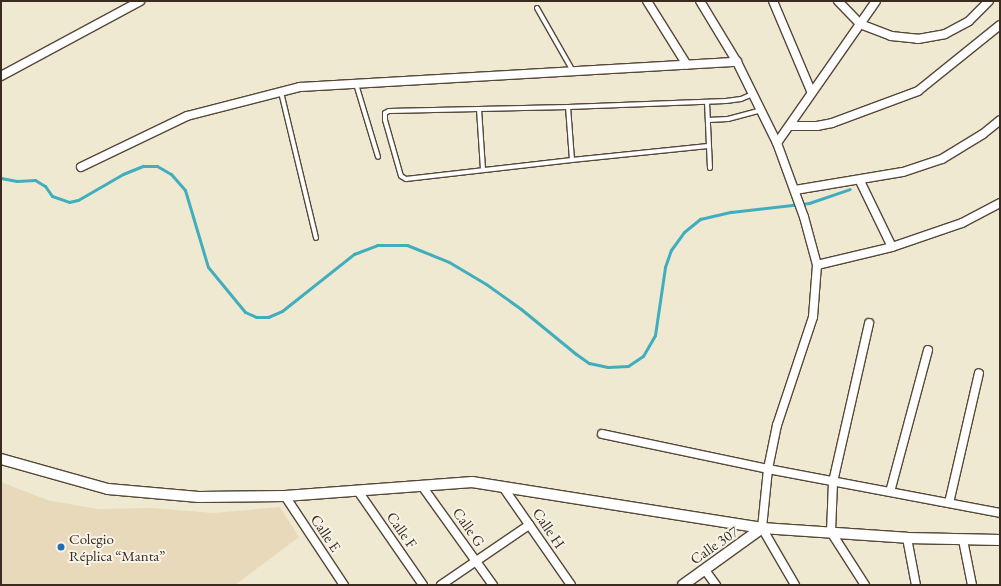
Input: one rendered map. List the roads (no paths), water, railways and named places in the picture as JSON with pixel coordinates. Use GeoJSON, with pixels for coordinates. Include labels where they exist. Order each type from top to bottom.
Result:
{"type":"FeatureCollection","features":[{"type":"Feature","properties":{"kind":"street"},"geometry":{"type":"LineString","coordinates":[[1,76],[140,1]]}},
{"type":"Feature","properties":{"kind":"street"},"geometry":{"type":"LineString","coordinates":[[647,1],[686,65]]}},
{"type":"Feature","properties":{"kind":"street"},"geometry":{"type":"LineString","coordinates":[[700,1],[737,62],[777,143],[804,217],[817,265],[813,317],[777,425],[768,469],[762,528],[795,585]]}},
{"type":"Feature","properties":{"kind":"street"},"geometry":{"type":"LineString","coordinates":[[773,1],[811,91]]}},
{"type":"Feature","properties":{"kind":"street"},"geometry":{"type":"LineString","coordinates":[[838,1],[860,24],[891,36],[918,39],[945,34],[970,21],[989,1]]}},
{"type":"Feature","properties":{"kind":"street"},"geometry":{"type":"LineString","coordinates":[[777,143],[790,126],[811,91],[876,1]]}},
{"type":"Feature","properties":{"kind":"street"},"geometry":{"type":"LineString","coordinates":[[790,126],[818,126],[832,123],[918,90],[1000,25]]}},
{"type":"Feature","properties":{"kind":"street"},"geometry":{"type":"LineString","coordinates":[[81,167],[188,116],[300,87],[737,62]]}},
{"type":"Feature","properties":{"kind":"street"},"geometry":{"type":"LineString","coordinates":[[795,190],[860,181],[903,172],[942,159],[983,134],[1000,120]]}},
{"type":"Feature","properties":{"kind":"street"},"geometry":{"type":"LineString","coordinates":[[860,181],[892,247]]}},
{"type":"Feature","properties":{"kind":"street"},"geometry":{"type":"LineString","coordinates":[[817,265],[892,247],[962,223],[1000,203]]}},
{"type":"Feature","properties":{"kind":"street"},"geometry":{"type":"LineString","coordinates":[[865,585],[831,532],[833,482],[870,323]]}},
{"type":"Feature","properties":{"kind":"street"},"geometry":{"type":"LineString","coordinates":[[890,492],[928,350]]}},
{"type":"Feature","properties":{"kind":"street"},"geometry":{"type":"LineString","coordinates":[[949,504],[979,373]]}},
{"type":"Feature","properties":{"kind":"street"},"geometry":{"type":"LineString","coordinates":[[602,434],[833,482],[1000,513]]}},
{"type":"Feature","properties":{"kind":"street"},"geometry":{"type":"LineString","coordinates":[[1,459],[108,489],[199,497],[285,496],[472,482],[762,528],[907,538],[1000,540]]}},
{"type":"Feature","properties":{"kind":"street","name":"Calle G"},"geometry":{"type":"LineString","coordinates":[[422,486],[493,585]]}},
{"type":"Feature","properties":{"kind":"street","name":"Calle H"},"geometry":{"type":"LineString","coordinates":[[503,487],[571,585]]}},
{"type":"Feature","properties":{"kind":"street","name":"Calle F"},"geometry":{"type":"LineString","coordinates":[[358,491],[423,585]]}},
{"type":"Feature","properties":{"kind":"street","name":"Calle E"},"geometry":{"type":"LineString","coordinates":[[285,496],[344,585]]}},
{"type":"Feature","properties":{"kind":"street"},"geometry":{"type":"LineString","coordinates":[[441,585],[529,525]]}},
{"type":"Feature","properties":{"kind":"street","name":"Calle 307"},"geometry":{"type":"LineString","coordinates":[[683,585],[762,528]]}},
{"type":"Feature","properties":{"kind":"street"},"geometry":{"type":"LineString","coordinates":[[907,538],[916,585]]}},
{"type":"Feature","properties":{"kind":"street"},"geometry":{"type":"LineString","coordinates":[[963,540],[972,585]]}},
{"type":"Feature","properties":{"kind":"street"},"geometry":{"type":"LineString","coordinates":[[705,570],[716,585]]}},
{"type":"Feature","properties":{"kind":"lane"},"geometry":{"type":"LineString","coordinates":[[537,8],[573,72]]}},
{"type":"Feature","properties":{"kind":"lane"},"geometry":{"type":"LineString","coordinates":[[356,83],[378,157]]}},
{"type":"Feature","properties":{"kind":"lane"},"geometry":{"type":"LineString","coordinates":[[281,92],[316,238]]}},
{"type":"Feature","properties":{"kind":"lane"},"geometry":{"type":"LineString","coordinates":[[708,146],[483,169],[406,179],[401,176],[385,120],[385,113],[389,111],[707,102],[740,99],[753,94]]}},
{"type":"Feature","properties":{"kind":"lane"},"geometry":{"type":"LineString","coordinates":[[707,102],[710,168]]}},
{"type":"Feature","properties":{"kind":"lane"},"geometry":{"type":"LineString","coordinates":[[568,107],[572,160]]}},
{"type":"Feature","properties":{"kind":"lane"},"geometry":{"type":"LineString","coordinates":[[479,109],[483,169]]}},
{"type":"Feature","properties":{"kind":"lane"},"geometry":{"type":"LineString","coordinates":[[708,120],[728,119],[762,110]]}},
{"type":"Feature","properties":{"kind":"waterway"},"geometry":{"type":"LineString","coordinates":[[1,178],[17,181],[35,180],[45,186],[52,196],[69,202],[78,200],[123,174],[143,166],[157,166],[171,174],[185,190],[208,267],[245,312],[256,317],[268,317],[282,311],[354,254],[377,245],[407,245],[449,262],[486,284],[521,309],[589,363],[608,367],[628,366],[643,356],[655,335],[665,267],[671,250],[684,232],[700,219],[731,212],[809,203],[850,189]]}},
{"type":"Feature","properties":{"kind":"place","name":"Colegio Réplica “Manta”"},"geometry":{"type":"Point","coordinates":[61,547]}}]}
